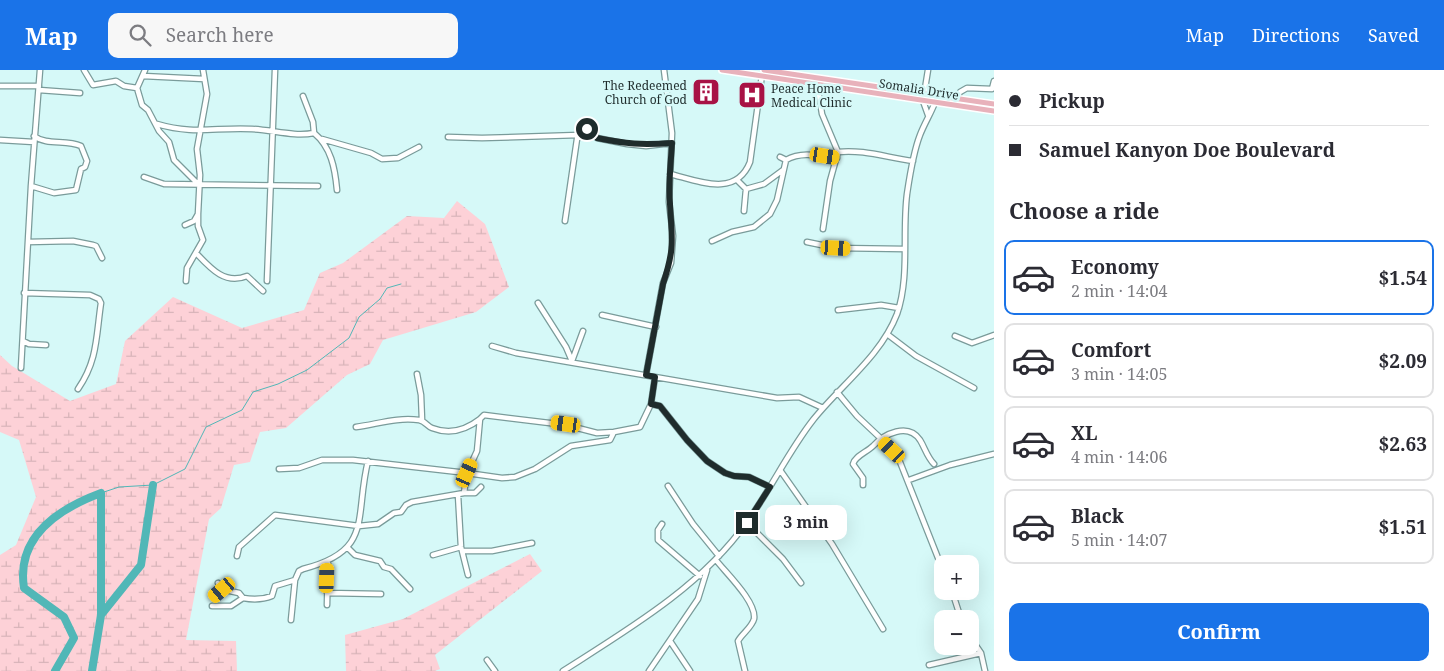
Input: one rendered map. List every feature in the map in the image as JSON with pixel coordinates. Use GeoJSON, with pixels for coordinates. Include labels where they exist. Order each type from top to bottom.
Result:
{"type":"FeatureCollection","features":[{"type":"Feature","properties":{"kind":"main road","name":"Somalia Drive"},"geometry":{"type":"LineString","coordinates":[[722,70],[792,75],[923,98]]}},
{"type":"Feature","properties":{"kind":"main road","name":"Somalia Drive"},"geometry":{"type":"LineString","coordinates":[[792,75],[817,83],[936,100],[994,111]]}},
{"type":"Feature","properties":{"kind":"main road"},"geometry":{"type":"LineString","coordinates":[[936,100],[994,104]]}},
{"type":"Feature","properties":{"kind":"street"},"geometry":{"type":"LineString","coordinates":[[21,368],[34,136],[40,70]]}},
{"type":"Feature","properties":{"kind":"street"},"geometry":{"type":"LineString","coordinates":[[84,70],[93,85],[116,81],[124,86],[137,88]]}},
{"type":"Feature","properties":{"kind":"street"},"geometry":{"type":"LineString","coordinates":[[145,70],[137,88],[142,105],[148,110],[159,131],[172,147],[174,160],[198,185]]}},
{"type":"Feature","properties":{"kind":"street"},"geometry":{"type":"LineString","coordinates":[[186,281],[187,268],[203,240],[198,226],[200,168],[197,149],[207,94],[203,70]]}},
{"type":"Feature","properties":{"kind":"street"},"geometry":{"type":"LineString","coordinates":[[267,281],[275,70]]}},
{"type":"Feature","properties":{"kind":"street"},"geometry":{"type":"LineString","coordinates":[[646,375],[663,284],[668,272],[673,247],[669,202],[672,143],[668,86],[664,70]]}},
{"type":"Feature","properties":{"kind":"street"},"geometry":{"type":"LineString","coordinates":[[928,70],[923,98],[928,115]]}},
{"type":"Feature","properties":{"kind":"street"},"geometry":{"type":"LineString","coordinates":[[670,174],[712,184],[726,185],[737,180],[750,162],[763,73]]}},
{"type":"Feature","properties":{"kind":"street"},"geometry":{"type":"LineString","coordinates":[[143,76],[204,79]]}},
{"type":"Feature","properties":{"kind":"street"},"geometry":{"type":"LineString","coordinates":[[956,100],[960,92],[968,88],[992,89],[994,81]]}},
{"type":"Feature","properties":{"kind":"street"},"geometry":{"type":"LineString","coordinates":[[817,83],[822,114],[838,152],[838,158],[830,181],[823,229]]}},
{"type":"Feature","properties":{"kind":"street"},"geometry":{"type":"LineString","coordinates":[[0,86],[80,93]]}},
{"type":"Feature","properties":{"kind":"street"},"geometry":{"type":"LineString","coordinates":[[303,96],[313,122],[314,132]]}},
{"type":"Feature","properties":{"kind":"street"},"geometry":{"type":"LineString","coordinates":[[564,671],[676,596],[707,570],[747,523],[799,438],[837,392],[870,358],[887,334],[899,308],[907,194],[913,161],[928,115],[936,100]]}},
{"type":"Feature","properties":{"kind":"street"},"geometry":{"type":"LineString","coordinates":[[157,124],[177,130],[200,132],[249,128],[300,134],[314,132],[322,138],[371,153],[382,159],[398,158],[419,147]]}},
{"type":"Feature","properties":{"kind":"street"},"geometry":{"type":"LineString","coordinates":[[565,221],[576,139],[579,135],[589,128],[597,138],[627,144],[641,146],[672,143]]}},
{"type":"Feature","properties":{"kind":"street"},"geometry":{"type":"LineString","coordinates":[[448,136],[482,138],[579,135]]}},
{"type":"Feature","properties":{"kind":"street"},"geometry":{"type":"LineString","coordinates":[[31,186],[54,193],[76,190],[81,169],[86,167],[87,161],[81,146],[67,142],[45,142],[34,136]]}},
{"type":"Feature","properties":{"kind":"street"},"geometry":{"type":"LineString","coordinates":[[322,138],[335,173],[337,190]]}},
{"type":"Feature","properties":{"kind":"street"},"geometry":{"type":"LineString","coordinates":[[0,140],[34,142]]}},
{"type":"Feature","properties":{"kind":"street"},"geometry":{"type":"LineString","coordinates":[[838,152],[862,151],[882,158],[913,161]]}},
{"type":"Feature","properties":{"kind":"street"},"geometry":{"type":"LineString","coordinates":[[712,241],[732,232],[754,228],[770,214],[777,200],[786,160],[795,155],[838,158]]}},
{"type":"Feature","properties":{"kind":"street"},"geometry":{"type":"LineString","coordinates":[[780,157],[786,160]]}},
{"type":"Feature","properties":{"kind":"street"},"geometry":{"type":"LineString","coordinates":[[746,189],[764,184],[783,170]]}},
{"type":"Feature","properties":{"kind":"street"},"geometry":{"type":"LineString","coordinates":[[144,178],[164,184],[318,186]]}},
{"type":"Feature","properties":{"kind":"street"},"geometry":{"type":"LineString","coordinates":[[737,180],[746,189]]}},
{"type":"Feature","properties":{"kind":"street"},"geometry":{"type":"LineString","coordinates":[[744,211],[746,189]]}},
{"type":"Feature","properties":{"kind":"street"},"geometry":{"type":"LineString","coordinates":[[185,225],[194,220],[198,214]]}},
{"type":"Feature","properties":{"kind":"street"},"geometry":{"type":"LineString","coordinates":[[28,242],[73,241],[93,245],[96,246],[102,258]]}},
{"type":"Feature","properties":{"kind":"street"},"geometry":{"type":"LineString","coordinates":[[807,242],[836,248],[904,248]]}},
{"type":"Feature","properties":{"kind":"street"},"geometry":{"type":"LineString","coordinates":[[196,253],[226,279],[237,281],[247,276],[263,290]]}},
{"type":"Feature","properties":{"kind":"street"},"geometry":{"type":"LineString","coordinates":[[24,293],[90,295],[99,299],[101,303],[95,352],[90,372],[78,389]]}},
{"type":"Feature","properties":{"kind":"street"},"geometry":{"type":"LineString","coordinates":[[538,304],[566,347],[572,361]]}},
{"type":"Feature","properties":{"kind":"street"},"geometry":{"type":"LineString","coordinates":[[838,310],[881,305],[899,308]]}},
{"type":"Feature","properties":{"kind":"street"},"geometry":{"type":"LineString","coordinates":[[602,316],[656,327]]}},
{"type":"Feature","properties":{"kind":"street"},"geometry":{"type":"LineString","coordinates":[[572,361],[583,331]]}},
{"type":"Feature","properties":{"kind":"street"},"geometry":{"type":"LineString","coordinates":[[887,334],[916,356],[974,388]]}},
{"type":"Feature","properties":{"kind":"street"},"geometry":{"type":"LineString","coordinates":[[955,336],[972,343],[994,335]]}},
{"type":"Feature","properties":{"kind":"street"},"geometry":{"type":"LineString","coordinates":[[23,341],[29,344],[46,345]]}},
{"type":"Feature","properties":{"kind":"street"},"geometry":{"type":"LineString","coordinates":[[492,346],[516,353],[572,361],[776,398],[799,398],[823,408]]}},
{"type":"Feature","properties":{"kind":"street"},"geometry":{"type":"LineString","coordinates":[[417,374],[421,395],[422,420]]}},
{"type":"Feature","properties":{"kind":"street"},"geometry":{"type":"LineString","coordinates":[[356,427],[389,419],[422,420],[435,429],[457,431],[466,429],[484,415],[490,415],[566,424],[597,433],[614,432],[640,427],[651,404],[655,377]]}},
{"type":"Feature","properties":{"kind":"street"},"geometry":{"type":"LineString","coordinates":[[837,392],[896,456],[909,480],[937,555]]}},
{"type":"Feature","properties":{"kind":"street"},"geometry":{"type":"LineString","coordinates":[[651,404],[660,406],[687,440],[707,461],[725,473],[749,477],[770,487]]}},
{"type":"Feature","properties":{"kind":"street"},"geometry":{"type":"LineString","coordinates":[[464,493],[467,473],[477,451],[480,419]]}},
{"type":"Feature","properties":{"kind":"street"},"geometry":{"type":"LineString","coordinates":[[863,485],[863,478],[853,462],[879,438],[893,433],[910,431],[919,438],[934,464]]}},
{"type":"Feature","properties":{"kind":"street"},"geometry":{"type":"LineString","coordinates":[[279,469],[299,468],[322,460],[368,461],[454,474],[467,473],[502,478],[526,474],[572,446],[610,440],[614,432]]}},
{"type":"Feature","properties":{"kind":"street"},"geometry":{"type":"LineString","coordinates":[[909,480],[950,464],[994,454]]}},
{"type":"Feature","properties":{"kind":"street"},"geometry":{"type":"LineString","coordinates":[[291,620],[295,580],[299,571],[328,563],[348,548],[359,526],[368,461]]}},
{"type":"Feature","properties":{"kind":"street"},"geometry":{"type":"LineString","coordinates":[[780,470],[832,544],[883,629]]}},
{"type":"Feature","properties":{"kind":"street"},"geometry":{"type":"LineString","coordinates":[[668,486],[717,558],[736,582],[754,613],[752,624],[738,641],[745,671]]}},
{"type":"Feature","properties":{"kind":"street"},"geometry":{"type":"LineString","coordinates":[[237,556],[239,547],[275,515],[359,526],[378,524],[394,513],[402,512],[406,505],[412,502],[464,493],[475,493],[481,487]]}},
{"type":"Feature","properties":{"kind":"street"},"geometry":{"type":"LineString","coordinates":[[458,495],[462,549],[468,575]]}},
{"type":"Feature","properties":{"kind":"street"},"geometry":{"type":"LineString","coordinates":[[747,523],[773,548],[801,583]]}},
{"type":"Feature","properties":{"kind":"street"},"geometry":{"type":"LineString","coordinates":[[662,524],[658,530],[658,540],[700,576]]}},
{"type":"Feature","properties":{"kind":"street"},"geometry":{"type":"LineString","coordinates":[[433,555],[462,549],[492,551],[532,543]]}},
{"type":"Feature","properties":{"kind":"street"},"geometry":{"type":"LineString","coordinates":[[348,548],[355,555],[380,561],[384,567],[391,569],[410,589]]}},
{"type":"Feature","properties":{"kind":"street"},"geometry":{"type":"LineString","coordinates":[[327,605],[328,563]]}},
{"type":"Feature","properties":{"kind":"street"},"geometry":{"type":"LineString","coordinates":[[649,671],[702,593],[707,570]]}},
{"type":"Feature","properties":{"kind":"street"},"geometry":{"type":"LineString","coordinates":[[212,606],[231,606],[243,598],[260,600],[270,597],[275,586],[295,580]]}},
{"type":"Feature","properties":{"kind":"street"},"geometry":{"type":"LineString","coordinates":[[218,583],[222,590]]}},
{"type":"Feature","properties":{"kind":"street"},"geometry":{"type":"LineString","coordinates":[[213,596],[222,590],[239,593],[243,598]]}},
{"type":"Feature","properties":{"kind":"street"},"geometry":{"type":"LineString","coordinates":[[327,593],[381,594]]}},
{"type":"Feature","properties":{"kind":"street"},"geometry":{"type":"LineString","coordinates":[[670,641],[690,671]]}},
{"type":"Feature","properties":{"kind":"street"},"geometry":{"type":"LineString","coordinates":[[979,651],[985,671]]}},
{"type":"Feature","properties":{"kind":"street"},"geometry":{"type":"LineString","coordinates":[[929,665],[981,654]]}},
{"type":"Feature","properties":{"kind":"street"},"geometry":{"type":"LineString","coordinates":[[488,660],[495,671]]}},
{"type":"Feature","properties":{"kind":"green space"},"geometry":{"type":"Polygon","coordinates":[[[457,201],[485,224],[509,287],[476,312],[383,340],[370,364],[347,375],[286,428],[260,432],[250,462],[234,465],[221,508],[209,519],[186,640],[236,641],[237,671],[0,671],[0,555],[16,545],[36,497],[19,440],[0,432],[0,355],[12,366],[70,401],[116,384],[125,341],[173,297],[242,328],[304,310],[320,273],[343,263],[407,216],[444,218],[457,201]]]}},
{"type":"Feature","properties":{"kind":"green space"},"geometry":{"type":"Polygon","coordinates":[[[530,554],[542,571],[435,655],[440,669],[435,671],[346,671],[345,635],[403,619],[530,554]]]}},
{"type":"Feature","properties":{"kind":"waterway"},"geometry":{"type":"LineString","coordinates":[[101,493],[119,487],[153,485],[185,469],[206,427],[242,410],[253,392],[278,384],[307,370],[349,338],[359,317],[380,299],[387,288],[401,284]]}},
{"type":"Feature","properties":{"kind":"waterway"},"geometry":{"type":"LineString","coordinates":[[101,615],[141,565],[153,485]]}},
{"type":"Feature","properties":{"kind":"waterway"},"geometry":{"type":"LineString","coordinates":[[55,671],[74,638],[64,617],[24,588],[23,570],[27,554],[43,527],[70,507],[101,493],[101,615],[92,671]]}},
{"type":"Feature","properties":{"kind":"place","name":"The Redeemed Church of God"},"geometry":{"type":"Point","coordinates":[706,92]}},
{"type":"Feature","properties":{"kind":"place","name":"Peace Home Medical Clinic"},"geometry":{"type":"Point","coordinates":[752,95]}},
{"type":"Feature","properties":{"kind":"route"},"geometry":{"type":"LineString","coordinates":[[587,129],[591,129],[597,138],[627,144],[641,146],[672,143],[669,202],[673,247],[668,272],[663,284],[646,375],[655,377],[651,392],[651,404],[660,406],[687,440],[707,461],[725,473],[749,477],[770,487],[747,523]]}}]}
